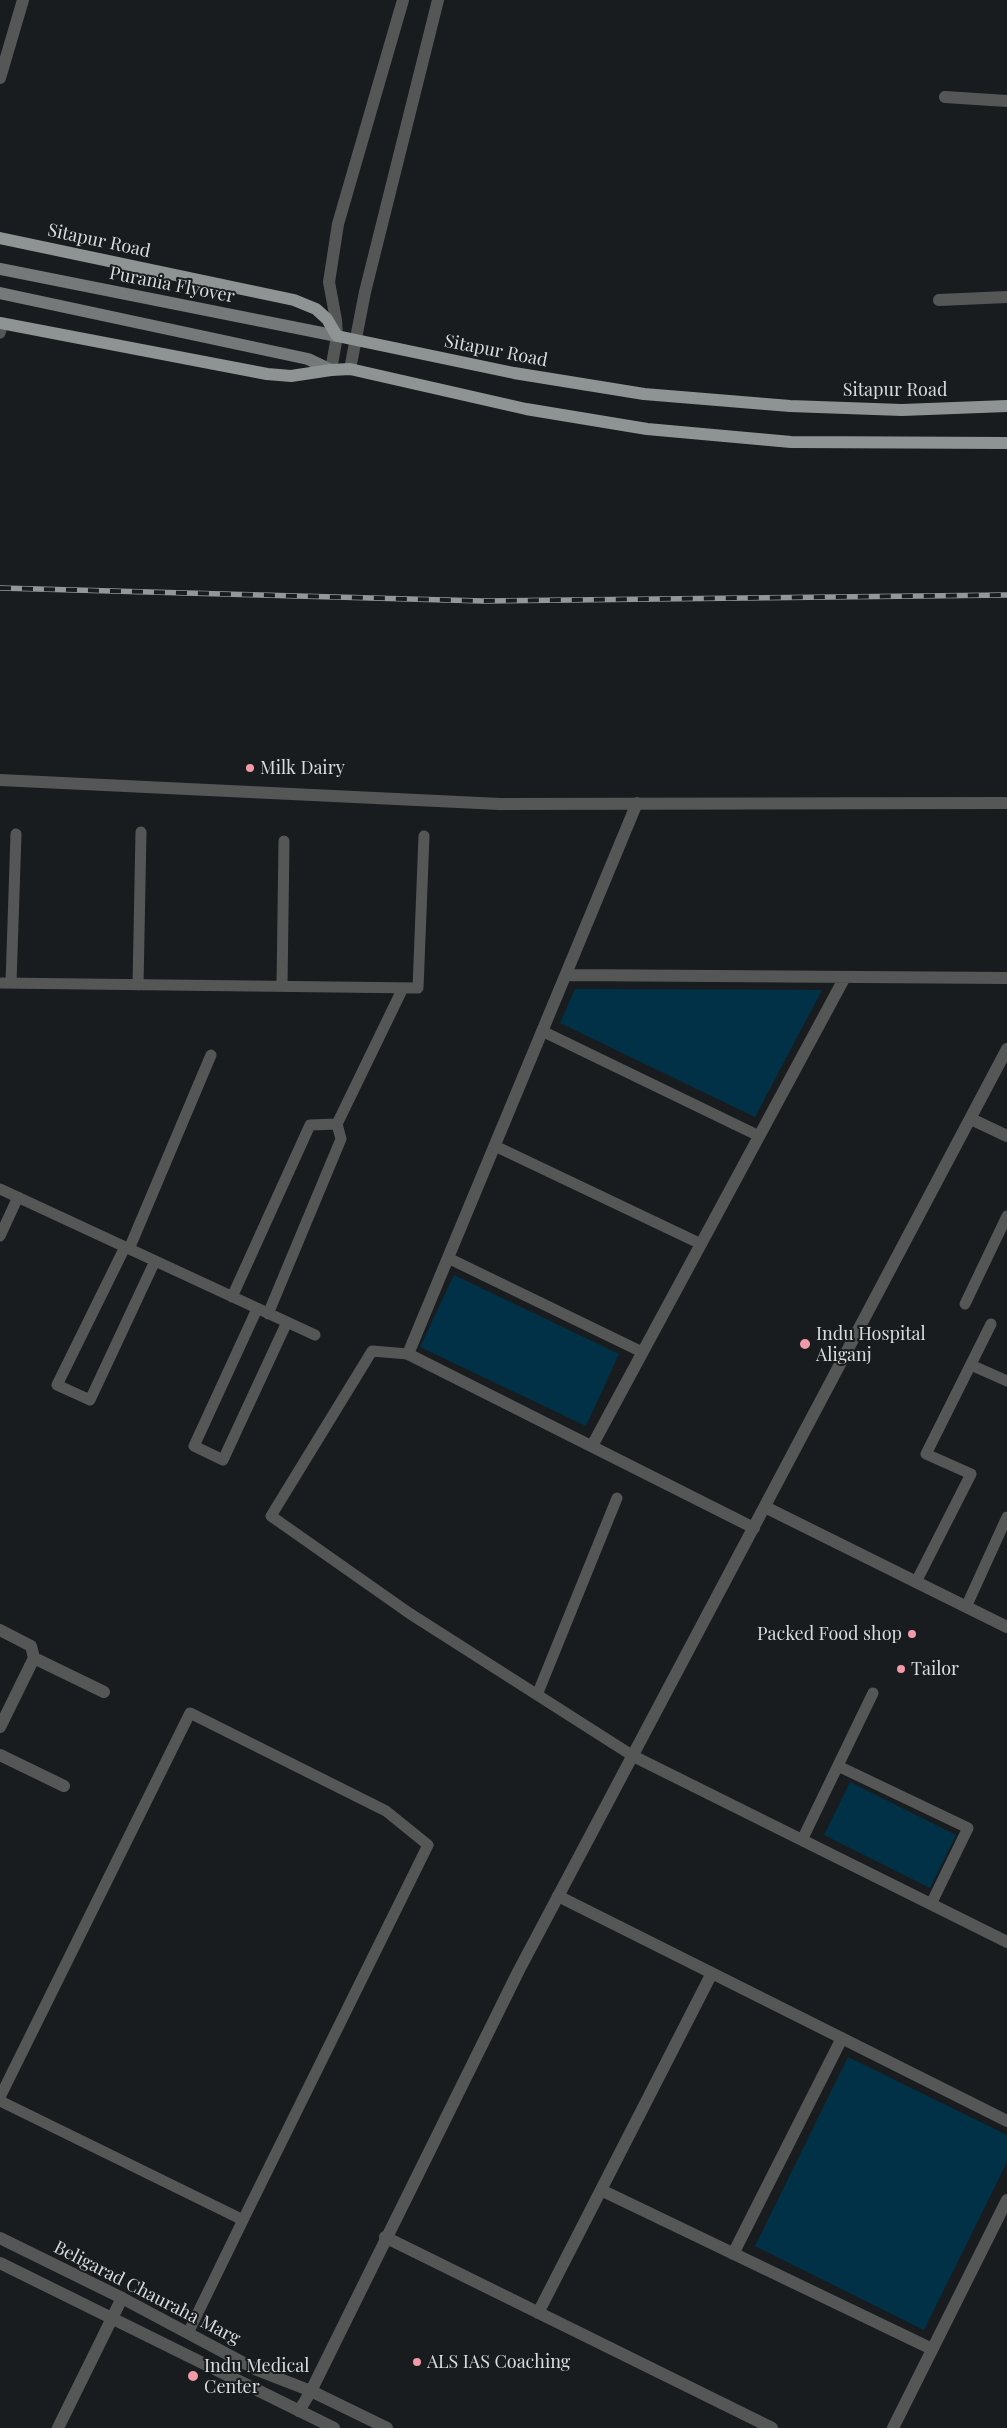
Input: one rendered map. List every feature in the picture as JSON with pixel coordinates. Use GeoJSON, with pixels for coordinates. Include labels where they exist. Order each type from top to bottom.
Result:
{"type":"FeatureCollection","features":[{"type":"Feature","properties":{"kind":"main road","name":"Sitapur Road"},"geometry":{"type":"LineString","coordinates":[[0,238],[294,300],[316,309],[327,319],[336,336],[514,373],[644,394],[790,406],[902,410],[1007,406]]}},
{"type":"Feature","properties":{"kind":"main road","name":"Purania Flyover"},"geometry":{"type":"LineString","coordinates":[[0,269],[336,336]]}},
{"type":"Feature","properties":{"kind":"main road"},"geometry":{"type":"LineString","coordinates":[[0,293],[308,360],[331,370]]}},
{"type":"Feature","properties":{"kind":"main road"},"geometry":{"type":"LineString","coordinates":[[1,327],[267,374],[291,376],[350,369],[526,408],[647,429],[791,442],[1007,443]]}},
{"type":"Feature","properties":{"kind":"street"},"geometry":{"type":"LineString","coordinates":[[0,78],[23,0]]}},
{"type":"Feature","properties":{"kind":"street"},"geometry":{"type":"LineString","coordinates":[[331,370],[336,336],[336,320],[329,282],[338,224],[403,0]]}},
{"type":"Feature","properties":{"kind":"street"},"geometry":{"type":"LineString","coordinates":[[350,369],[365,292],[438,0]]}},
{"type":"Feature","properties":{"kind":"street"},"geometry":{"type":"LineString","coordinates":[[946,97],[1007,101]]}},
{"type":"Feature","properties":{"kind":"street"},"geometry":{"type":"LineString","coordinates":[[939,300],[1007,297]]}},
{"type":"Feature","properties":{"kind":"street"},"geometry":{"type":"LineString","coordinates":[[0,780],[500,804],[1007,803]]}},
{"type":"Feature","properties":{"kind":"street"},"geometry":{"type":"LineString","coordinates":[[637,803],[408,1354],[754,1528]]}},
{"type":"Feature","properties":{"kind":"street"},"geometry":{"type":"LineString","coordinates":[[566,975],[1007,978]]}},
{"type":"Feature","properties":{"kind":"street"},"geometry":{"type":"LineString","coordinates":[[592,1446],[845,977]]}},
{"type":"Feature","properties":{"kind":"street"},"geometry":{"type":"LineString","coordinates":[[299,2411],[311,2391],[386,2237],[558,1896],[1007,1049]]}},
{"type":"Feature","properties":{"kind":"street"},"geometry":{"type":"LineString","coordinates":[[971,1119],[1007,1136]]}},
{"type":"Feature","properties":{"kind":"street"},"geometry":{"type":"LineString","coordinates":[[765,1507],[1007,1627]]}},
{"type":"Feature","properties":{"kind":"street"},"geometry":{"type":"LineString","coordinates":[[0,1630],[31,1646],[34,1658],[0,1727]]}},
{"type":"Feature","properties":{"kind":"street"},"geometry":{"type":"LineString","coordinates":[[34,1658],[104,1692]]}},
{"type":"Feature","properties":{"kind":"street"},"geometry":{"type":"LineString","coordinates":[[0,1755],[64,1786]]}},
{"type":"Feature","properties":{"kind":"street"},"geometry":{"type":"LineString","coordinates":[[633,1756],[1007,1942]]}},
{"type":"Feature","properties":{"kind":"street"},"geometry":{"type":"LineString","coordinates":[[558,1896],[1007,2122]]}},
{"type":"Feature","properties":{"kind":"street"},"geometry":{"type":"LineString","coordinates":[[538,2313],[712,1973]]}},
{"type":"Feature","properties":{"kind":"street"},"geometry":{"type":"LineString","coordinates":[[734,2254],[842,2038]]}},
{"type":"Feature","properties":{"kind":"street"},"geometry":{"type":"LineString","coordinates":[[601,2190],[932,2349]]}},
{"type":"Feature","properties":{"kind":"street"},"geometry":{"type":"LineString","coordinates":[[893,2428],[1007,2200]]}},
{"type":"Feature","properties":{"kind":"street"},"geometry":{"type":"LineString","coordinates":[[386,2237],[772,2428]]}},
{"type":"Feature","properties":{"kind":"street","name":"Beligarad Chauraha Marg"},"geometry":{"type":"LineString","coordinates":[[0,2238],[122,2298],[257,2370],[311,2391],[387,2428]]}},
{"type":"Feature","properties":{"kind":"street"},"geometry":{"type":"LineString","coordinates":[[0,2264],[334,2428]]}},
{"type":"Feature","properties":{"kind":"street"},"geometry":{"type":"LineString","coordinates":[[58,2428],[122,2298]]}},
{"type":"Feature","properties":{"kind":"lane"},"geometry":{"type":"LineString","coordinates":[[138,985],[141,832]]}},
{"type":"Feature","properties":{"kind":"lane"},"geometry":{"type":"LineString","coordinates":[[16,834],[5,983],[403,988],[418,988],[424,836]]}},
{"type":"Feature","properties":{"kind":"lane"},"geometry":{"type":"LineString","coordinates":[[282,986],[284,841]]}},
{"type":"Feature","properties":{"kind":"lane"},"geometry":{"type":"LineString","coordinates":[[268,1314],[341,1139],[337,1124],[403,988]]}},
{"type":"Feature","properties":{"kind":"lane"},"geometry":{"type":"LineString","coordinates":[[542,1031],[759,1136]]}},
{"type":"Feature","properties":{"kind":"lane"},"geometry":{"type":"LineString","coordinates":[[155,1261],[90,1400],[57,1385],[127,1248],[211,1055]]}},
{"type":"Feature","properties":{"kind":"lane"},"geometry":{"type":"LineString","coordinates":[[232,1297],[310,1125],[337,1124]]}},
{"type":"Feature","properties":{"kind":"lane"},"geometry":{"type":"LineString","coordinates":[[495,1146],[701,1244]]}},
{"type":"Feature","properties":{"kind":"lane"},"geometry":{"type":"LineString","coordinates":[[0,1189],[315,1336]]}},
{"type":"Feature","properties":{"kind":"lane"},"geometry":{"type":"LineString","coordinates":[[0,1236],[18,1197]]}},
{"type":"Feature","properties":{"kind":"lane"},"geometry":{"type":"LineString","coordinates":[[965,1304],[1007,1216]]}},
{"type":"Feature","properties":{"kind":"lane"},"geometry":{"type":"LineString","coordinates":[[448,1258],[642,1352]]}},
{"type":"Feature","properties":{"kind":"lane"},"geometry":{"type":"LineString","coordinates":[[257,1309],[194,1446],[224,1460],[287,1322]]}},
{"type":"Feature","properties":{"kind":"lane"},"geometry":{"type":"LineString","coordinates":[[916,1582],[971,1474],[926,1454],[991,1324]]}},
{"type":"Feature","properties":{"kind":"lane"},"geometry":{"type":"LineString","coordinates":[[408,1354],[372,1351],[271,1516],[409,1613],[633,1756]]}},
{"type":"Feature","properties":{"kind":"lane"},"geometry":{"type":"LineString","coordinates":[[971,1365],[1007,1381]]}},
{"type":"Feature","properties":{"kind":"lane"},"geometry":{"type":"LineString","coordinates":[[537,1695],[617,1498]]}},
{"type":"Feature","properties":{"kind":"lane"},"geometry":{"type":"LineString","coordinates":[[966,1607],[1007,1517]]}},
{"type":"Feature","properties":{"kind":"lane"},"geometry":{"type":"LineString","coordinates":[[802,1840],[873,1693]]}},
{"type":"Feature","properties":{"kind":"lane"},"geometry":{"type":"LineString","coordinates":[[188,2333],[428,1845],[386,1811],[190,1713],[0,2099],[243,2220]]}},
{"type":"Feature","properties":{"kind":"lane"},"geometry":{"type":"LineString","coordinates":[[838,1766],[968,1828],[931,1904]]}},
{"type":"Feature","properties":{"kind":"shaded area"},"geometry":{"type":"Polygon","coordinates":[[[575,989],[822,990],[755,1117],[560,1023],[575,989]]]}},
{"type":"Feature","properties":{"kind":"shaded area"},"geometry":{"type":"Polygon","coordinates":[[[454,1275],[619,1354],[586,1426],[420,1347],[454,1275]]]}},
{"type":"Feature","properties":{"kind":"shaded area"},"geometry":{"type":"Polygon","coordinates":[[[850,1782],[956,1835],[930,1888],[824,1835],[850,1782]]]}},
{"type":"Feature","properties":{"kind":"shaded area"},"geometry":{"type":"Polygon","coordinates":[[[848,2057],[1007,2135],[1007,2162],[924,2330],[755,2246],[848,2057]]]}},
{"type":"Feature","properties":{"kind":"railway"},"geometry":{"type":"LineString","coordinates":[[0,588],[483,601],[1007,595]]}},
{"type":"Feature","properties":{"kind":"place","name":"Milk Dairy"},"geometry":{"type":"Point","coordinates":[250,768]}},
{"type":"Feature","properties":{"kind":"place","name":"Indu Hospital Aliganj"},"geometry":{"type":"Point","coordinates":[805,1344]}},
{"type":"Feature","properties":{"kind":"place","name":"Packed Food shop"},"geometry":{"type":"Point","coordinates":[912,1634]}},
{"type":"Feature","properties":{"kind":"place","name":"Tailor"},"geometry":{"type":"Point","coordinates":[901,1669]}},
{"type":"Feature","properties":{"kind":"place","name":"ALS IAS Coaching"},"geometry":{"type":"Point","coordinates":[417,2362]}},
{"type":"Feature","properties":{"kind":"place","name":"Indu Medical Center"},"geometry":{"type":"Point","coordinates":[193,2376]}}]}
